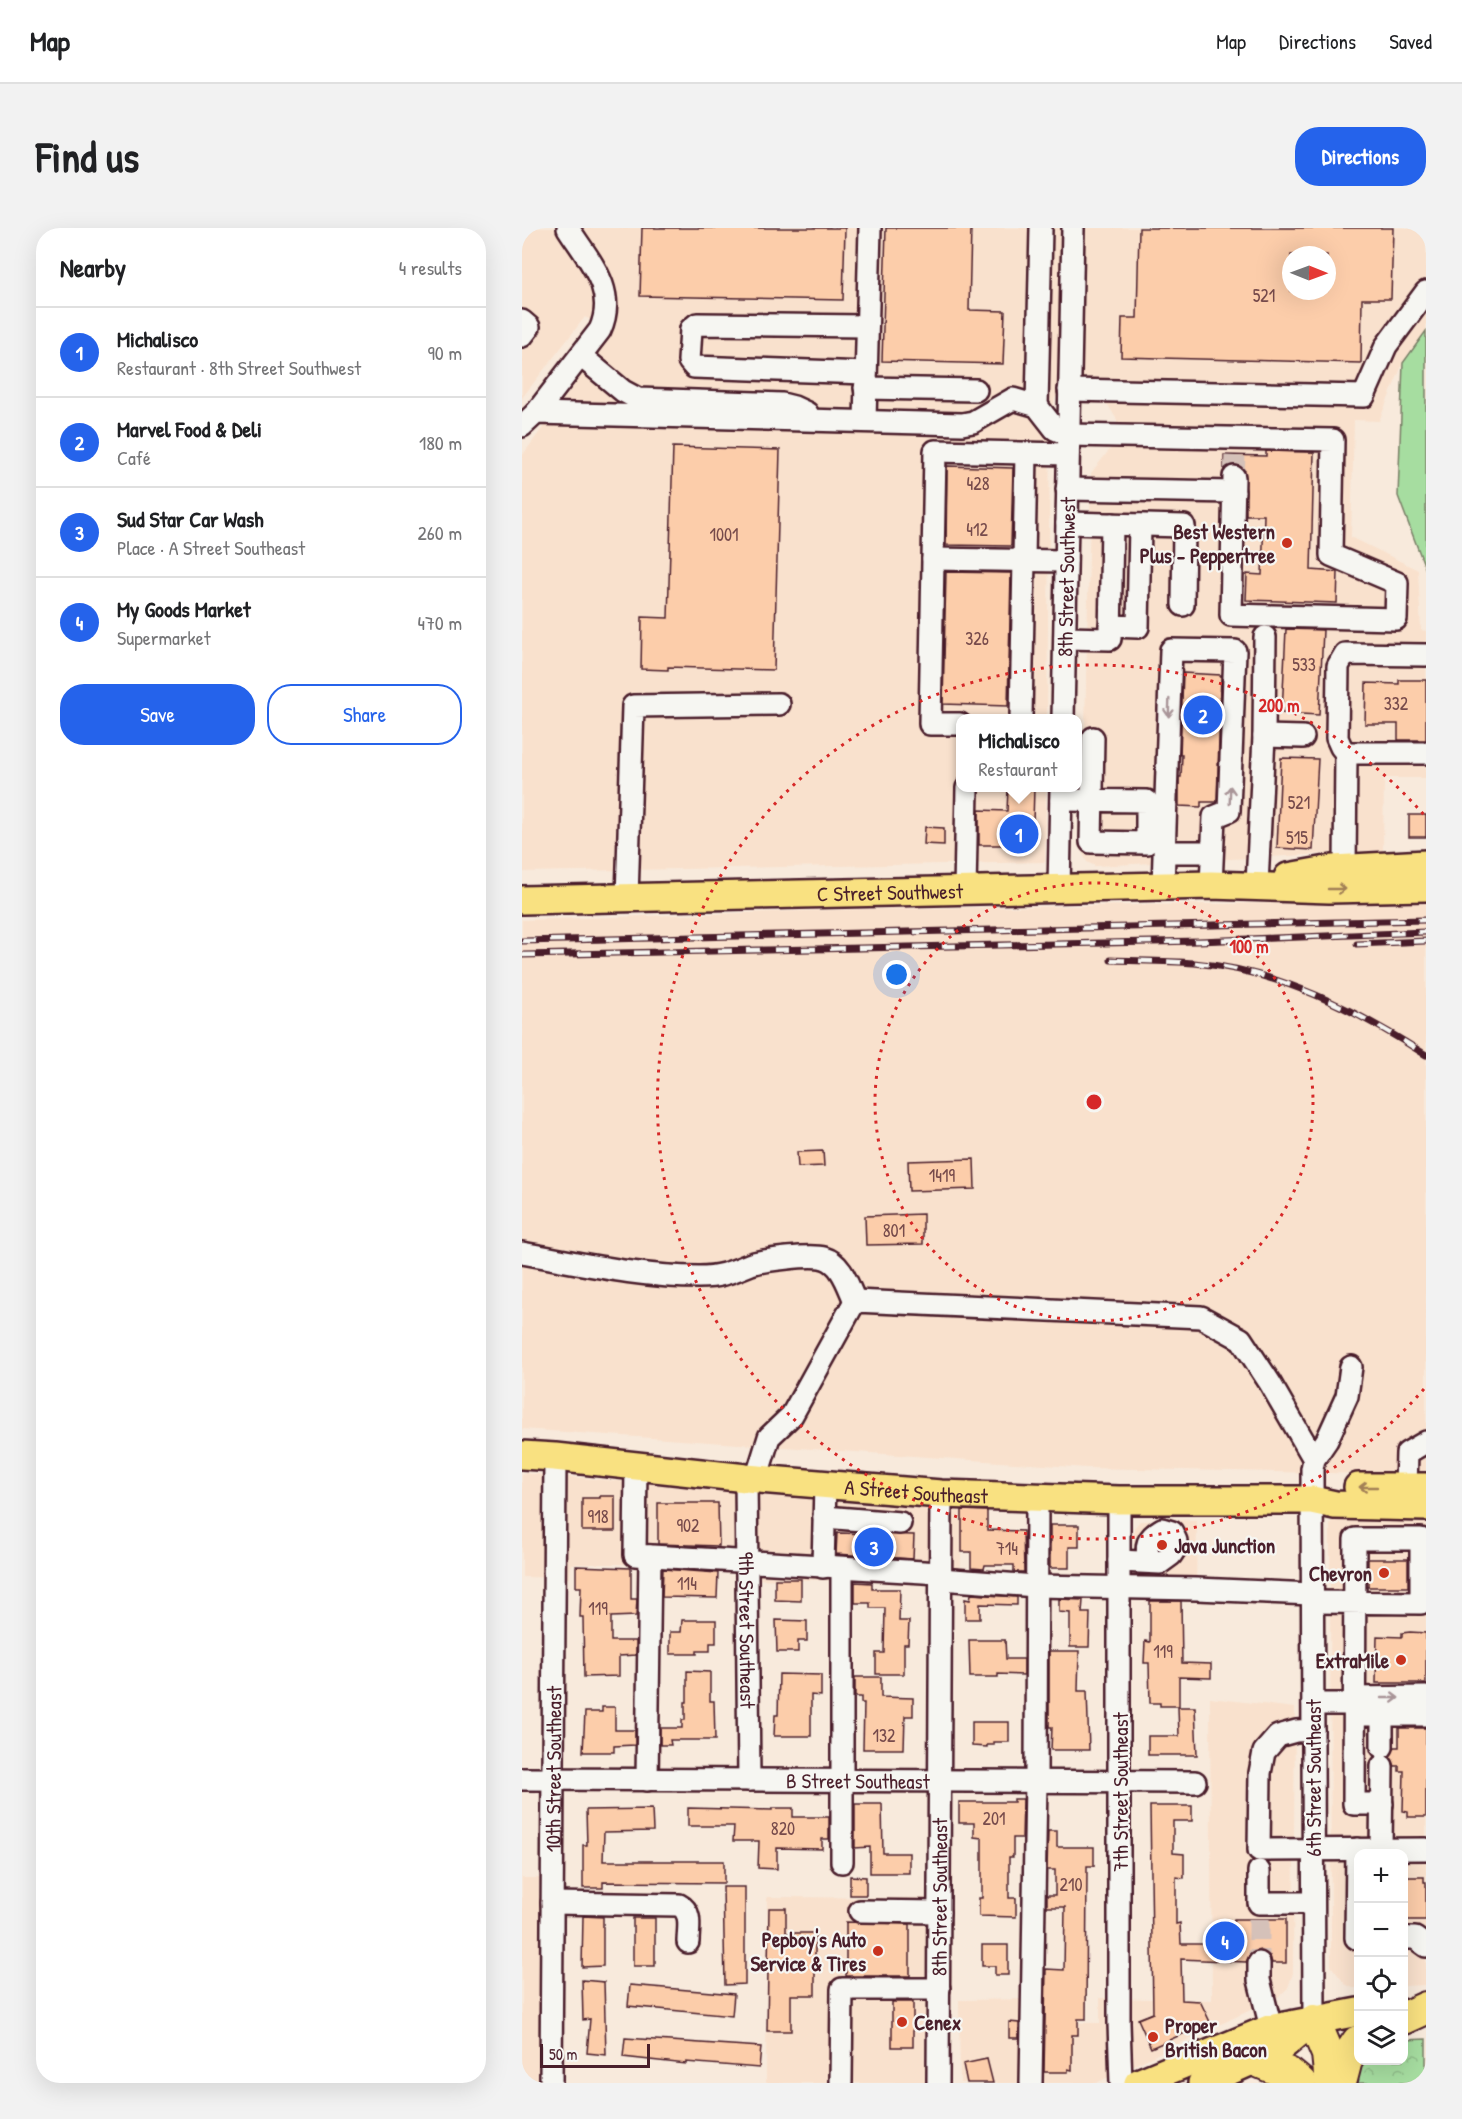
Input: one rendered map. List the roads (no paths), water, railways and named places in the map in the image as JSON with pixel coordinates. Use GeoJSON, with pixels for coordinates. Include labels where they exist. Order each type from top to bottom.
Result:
{"type":"FeatureCollection","features":[{"type":"Feature","properties":{"kind":"highway"},"geometry":{"type":"LineString","coordinates":[[1408,2016],[1426,2007]]}},
{"type":"Feature","properties":{"kind":"highway"},"geometry":{"type":"LineString","coordinates":[[1310,2083],[1309,2061],[1314,2020]]}},
{"type":"Feature","properties":{"kind":"highway"},"geometry":{"type":"LineString","coordinates":[[1314,2020],[1328,2054],[1331,2083]]}},
{"type":"Feature","properties":{"kind":"highway"},"geometry":{"type":"LineString","coordinates":[[1340,2083],[1346,2060],[1354,2049]]}},
{"type":"Feature","properties":{"kind":"highway"},"geometry":{"type":"LineString","coordinates":[[1256,2060],[1289,2073],[1300,2083]]}},
{"type":"Feature","properties":{"kind":"main road","name":"C Street Southwest"},"geometry":{"type":"LineString","coordinates":[[1257,885],[1307,873],[1346,868],[1426,864]]}},
{"type":"Feature","properties":{"kind":"main road","name":"C Street Southwest"},"geometry":{"type":"LineString","coordinates":[[522,900],[1211,885],[1344,889],[1426,887]]}},
{"type":"Feature","properties":{"kind":"main road","name":"A Street Southeast"},"geometry":{"type":"LineString","coordinates":[[522,1455],[941,1494],[1119,1500],[1312,1500],[1335,1504],[1426,1507]]}},
{"type":"Feature","properties":{"kind":"main road","name":"A Street Southeast"},"geometry":{"type":"LineString","coordinates":[[1312,1500],[1334,1487],[1416,1487]]}},
{"type":"Feature","properties":{"kind":"main road"},"geometry":{"type":"LineString","coordinates":[[1408,2007],[1426,2007]]}},
{"type":"Feature","properties":{"kind":"main road"},"geometry":{"type":"LineString","coordinates":[[1138,2083],[1272,2028],[1354,2013]]}},
{"type":"Feature","properties":{"kind":"main road"},"geometry":{"type":"LineString","coordinates":[[1202,2083],[1279,2049],[1314,2020]]}},
{"type":"Feature","properties":{"kind":"street"},"geometry":{"type":"LineString","coordinates":[[529,420],[600,330],[607,316],[606,296],[596,269],[568,228]]}},
{"type":"Feature","properties":{"kind":"street"},"geometry":{"type":"LineString","coordinates":[[865,420],[870,228]]}},
{"type":"Feature","properties":{"kind":"street"},"geometry":{"type":"LineString","coordinates":[[1037,406],[1041,228]]}},
{"type":"Feature","properties":{"kind":"street","name":"8th Street Southwest"},"geometry":{"type":"LineString","coordinates":[[1063,714],[1073,228]]}},
{"type":"Feature","properties":{"kind":"street"},"geometry":{"type":"LineString","coordinates":[[1069,390],[1364,396],[1386,346],[1426,292]]}},
{"type":"Feature","properties":{"kind":"street"},"geometry":{"type":"LineString","coordinates":[[522,321],[529,327],[522,336]]}},
{"type":"Feature","properties":{"kind":"street"},"geometry":{"type":"LineString","coordinates":[[867,326],[697,324],[691,329],[689,361],[694,367],[976,390]]}},
{"type":"Feature","properties":{"kind":"street"},"geometry":{"type":"LineString","coordinates":[[580,356],[623,391],[638,399],[782,404],[794,407],[818,419]]}},
{"type":"Feature","properties":{"kind":"street"},"geometry":{"type":"LineString","coordinates":[[529,420],[818,419],[962,424],[973,422],[1013,399],[1037,406],[1068,444]]}},
{"type":"Feature","properties":{"kind":"street"},"geometry":{"type":"LineString","coordinates":[[956,724],[930,724],[935,451],[1026,453],[1068,444],[1235,446],[1333,440],[1331,555],[1397,583],[1396,618],[1232,615],[1234,484],[1067,489]]}},
{"type":"Feature","properties":{"kind":"street"},"geometry":{"type":"LineString","coordinates":[[1021,714],[1026,453]]}},
{"type":"Feature","properties":{"kind":"street"},"geometry":{"type":"LineString","coordinates":[[1067,523],[1184,525],[1183,605]]}},
{"type":"Feature","properties":{"kind":"street"},"geometry":{"type":"LineString","coordinates":[[1065,638],[1110,639],[1112,524]]}},
{"type":"Feature","properties":{"kind":"street"},"geometry":{"type":"LineString","coordinates":[[1110,626],[1138,627],[1140,525]]}},
{"type":"Feature","properties":{"kind":"street"},"geometry":{"type":"LineString","coordinates":[[933,559],[1066,561]]}},
{"type":"Feature","properties":{"kind":"street"},"geometry":{"type":"LineString","coordinates":[[1257,885],[1264,736],[1265,637]]}},
{"type":"Feature","properties":{"kind":"street"},"geometry":{"type":"LineString","coordinates":[[1163,886],[1171,650],[1235,651],[1229,811],[1214,817],[1211,885]]}},
{"type":"Feature","properties":{"kind":"street"},"geometry":{"type":"LineString","coordinates":[[1426,655],[1345,654],[1338,666],[1336,738],[1347,753],[1426,753]]}},
{"type":"Feature","properties":{"kind":"street"},"geometry":{"type":"LineString","coordinates":[[627,898],[633,706],[779,704]]}},
{"type":"Feature","properties":{"kind":"street"},"geometry":{"type":"LineString","coordinates":[[1264,736],[1303,737]]}},
{"type":"Feature","properties":{"kind":"street"},"geometry":{"type":"LineString","coordinates":[[1059,889],[1061,794],[1092,800],[1093,738]]}},
{"type":"Feature","properties":{"kind":"street"},"geometry":{"type":"LineString","coordinates":[[1346,868],[1347,753]]}},
{"type":"Feature","properties":{"kind":"street"},"geometry":{"type":"LineString","coordinates":[[965,891],[967,792]]}},
{"type":"Feature","properties":{"kind":"street"},"geometry":{"type":"LineString","coordinates":[[1165,852],[1212,852]]}},
{"type":"Feature","properties":{"kind":"street"},"geometry":{"type":"LineString","coordinates":[[522,1253],[654,1275],[700,1278],[727,1275],[753,1264],[800,1257],[825,1258],[840,1269],[855,1301],[1200,1317],[1241,1339],[1270,1383],[1314,1459],[1327,1440],[1347,1396],[1351,1367]]}},
{"type":"Feature","properties":{"kind":"street","name":"9th Street Southeast"},"geometry":{"type":"LineString","coordinates":[[749,1780],[746,1563],[751,1478],[769,1437],[792,1415],[855,1301]]}},
{"type":"Feature","properties":{"kind":"street"},"geometry":{"type":"LineString","coordinates":[[1416,1487],[1407,1453],[1426,1442]]}},
{"type":"Feature","properties":{"kind":"street","name":"10th Street Southeast"},"geometry":{"type":"LineString","coordinates":[[551,2083],[555,1457]]}},
{"type":"Feature","properties":{"kind":"street","name":"6th Street Southeast"},"geometry":{"type":"LineString","coordinates":[[1314,1459],[1312,1500],[1314,2020]]}},
{"type":"Feature","properties":{"kind":"street"},"geometry":{"type":"LineString","coordinates":[[636,1466],[635,1555],[940,1576],[1036,1586],[1197,1589],[1355,1603],[1423,1606],[1421,1539],[1355,1539],[1355,1603],[1354,1706],[1354,1804],[1382,1804]]}},
{"type":"Feature","properties":{"kind":"street"},"geometry":{"type":"LineString","coordinates":[[825,1484],[824,1517],[832,1568],[842,1781],[842,1862]]}},
{"type":"Feature","properties":{"kind":"street","name":"8th Street Southeast"},"geometry":{"type":"LineString","coordinates":[[938,2083],[941,1494]]}},
{"type":"Feature","properties":{"kind":"street"},"geometry":{"type":"LineString","coordinates":[[1031,2083],[1036,1782],[1037,1497]]}},
{"type":"Feature","properties":{"kind":"street","name":"7th Street Southeast"},"geometry":{"type":"LineString","coordinates":[[1119,1500],[1121,2083]]}},
{"type":"Feature","properties":{"kind":"street"},"geometry":{"type":"LineString","coordinates":[[1119,1562],[1151,1561],[1146,1545],[1152,1535],[1162,1530],[1172,1532],[1178,1522],[1180,1500]]}},
{"type":"Feature","properties":{"kind":"street"},"geometry":{"type":"LineString","coordinates":[[824,1517],[900,1523]]}},
{"type":"Feature","properties":{"kind":"street"},"geometry":{"type":"LineString","coordinates":[[647,1780],[650,1556]]}},
{"type":"Feature","properties":{"kind":"street"},"geometry":{"type":"LineString","coordinates":[[1313,1704],[1354,1706],[1426,1697]]}},
{"type":"Feature","properties":{"kind":"street"},"geometry":{"type":"LineString","coordinates":[[1354,1706],[1382,1715],[1426,1715]]}},
{"type":"Feature","properties":{"kind":"street"},"geometry":{"type":"LineString","coordinates":[[1381,1849],[1382,1715]]}},
{"type":"Feature","properties":{"kind":"street"},"geometry":{"type":"LineString","coordinates":[[1313,1730],[1296,1731],[1278,1736],[1264,1752],[1260,1773],[1259,1911],[1313,1903]]}},
{"type":"Feature","properties":{"kind":"street","name":"B Street Southeast"},"geometry":{"type":"LineString","coordinates":[[522,1779],[1195,1782]]}},
{"type":"Feature","properties":{"kind":"street"},"geometry":{"type":"LineString","coordinates":[[1259,1859],[1313,1849],[1354,1849]]}},
{"type":"Feature","properties":{"kind":"street"},"geometry":{"type":"LineString","coordinates":[[1408,1849],[1426,1849]]}},
{"type":"Feature","properties":{"kind":"street"},"geometry":{"type":"LineString","coordinates":[[552,1903],[680,1905],[685,1908],[688,1915],[688,1942]]}},
{"type":"Feature","properties":{"kind":"street"},"geometry":{"type":"LineString","coordinates":[[860,1911],[939,1912]]}},
{"type":"Feature","properties":{"kind":"street"},"geometry":{"type":"LineString","coordinates":[[1408,1938],[1415,1938],[1426,1946]]}},
{"type":"Feature","properties":{"kind":"street"},"geometry":{"type":"LineString","coordinates":[[1259,1962],[1259,1980],[1272,2028]]}},
{"type":"Feature","properties":{"kind":"street"},"geometry":{"type":"LineString","coordinates":[[842,2083],[842,1989],[939,1989]]}},
{"type":"Feature","properties":{"kind":"tunnel"},"geometry":{"type":"LineString","coordinates":[[1234,477],[1235,455]]}},
{"type":"Feature","properties":{"kind":"tunnel"},"geometry":{"type":"LineString","coordinates":[[1259,1919],[1259,1963]]}},
{"type":"Feature","properties":{"kind":"railway"},"geometry":{"type":"LineString","coordinates":[[522,941],[1426,920]]}},
{"type":"Feature","properties":{"kind":"railway"},"geometry":{"type":"LineString","coordinates":[[522,955],[1199,941],[1426,932]]}},
{"type":"Feature","properties":{"kind":"railway"},"geometry":{"type":"LineString","coordinates":[[1357,944],[1426,941]]}},
{"type":"Feature","properties":{"kind":"railway"},"geometry":{"type":"LineString","coordinates":[[1111,960],[1163,961],[1225,967],[1286,983],[1344,1008],[1426,1055]]}},
{"type":"Feature","properties":{"kind":"place","name":"Best Western Plus - Peppertree"},"geometry":{"type":"Point","coordinates":[1287,543]}},
{"type":"Feature","properties":{"kind":"place","name":"Marvel Food & Deli"},"geometry":{"type":"Point","coordinates":[1203,715]}},
{"type":"Feature","properties":{"kind":"place","name":"Michalisco"},"geometry":{"type":"Point","coordinates":[1019,834]}},
{"type":"Feature","properties":{"kind":"place","name":"Java Junction"},"geometry":{"type":"Point","coordinates":[1162,1545]}},
{"type":"Feature","properties":{"kind":"place","name":"Sud Star Car Wash"},"geometry":{"type":"Point","coordinates":[874,1547]}},
{"type":"Feature","properties":{"kind":"place","name":"Chevron"},"geometry":{"type":"Point","coordinates":[1384,1573]}},
{"type":"Feature","properties":{"kind":"place","name":"ExtraMile"},"geometry":{"type":"Point","coordinates":[1401,1660]}},
{"type":"Feature","properties":{"kind":"place","name":"My Goods Market"},"geometry":{"type":"Point","coordinates":[1225,1941]}},
{"type":"Feature","properties":{"kind":"place","name":"Pepboy's Auto Service & Tires"},"geometry":{"type":"Point","coordinates":[878,1951]}},
{"type":"Feature","properties":{"kind":"place","name":"Cenex"},"geometry":{"type":"Point","coordinates":[902,2022]}},
{"type":"Feature","properties":{"kind":"place","name":"Proper British Bacon"},"geometry":{"type":"Point","coordinates":[1153,2037]}}]}
